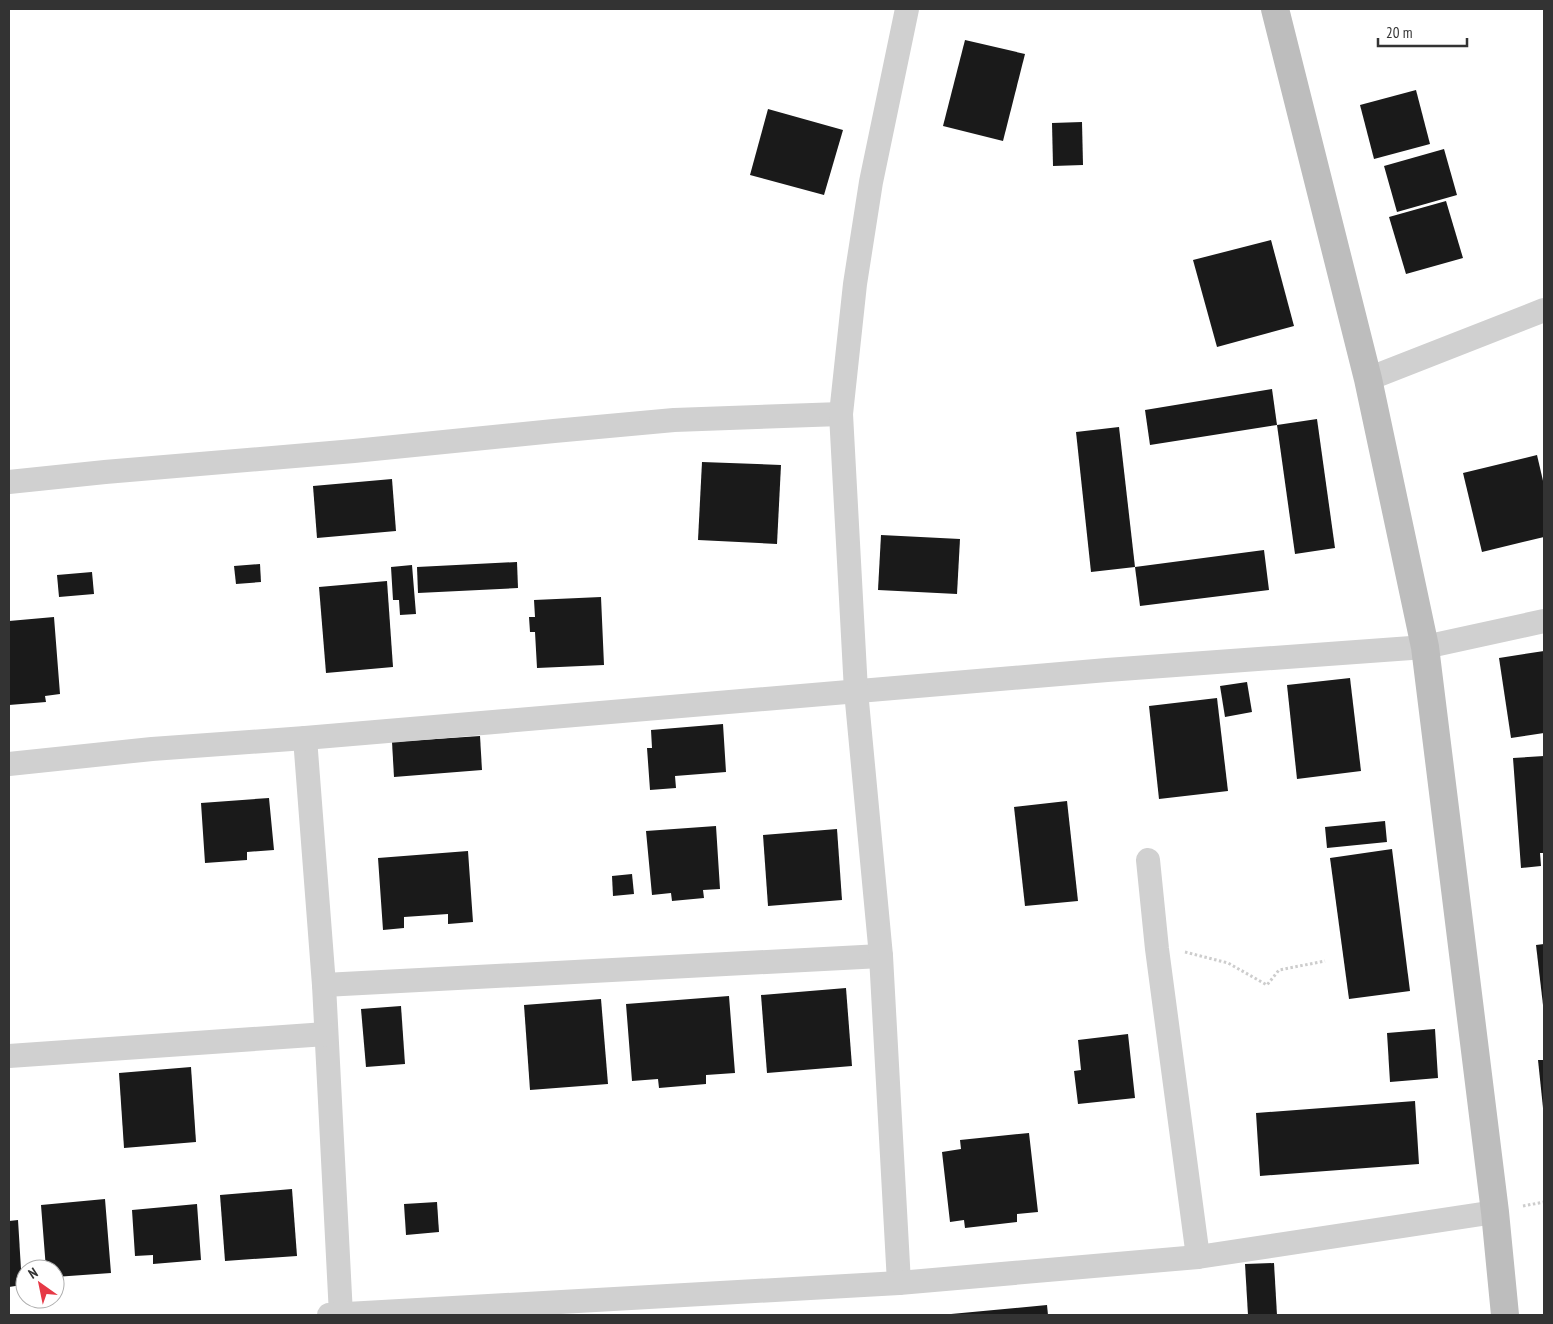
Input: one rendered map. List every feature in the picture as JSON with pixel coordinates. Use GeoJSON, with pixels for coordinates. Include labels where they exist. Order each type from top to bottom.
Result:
{"type":"FeatureCollection","features":[{"type":"Feature","properties":{"kind":"street"},"geometry":{"type":"LineString","coordinates":[[899,1283],[881,956],[856,691],[841,414],[855,284],[871,182],[908,9]]}},
{"type":"Feature","properties":{"kind":"street"},"geometry":{"type":"LineString","coordinates":[[1275,9],[1368,379],[1425,647],[1495,1212],[1505,1315]]}},
{"type":"Feature","properties":{"kind":"street"},"geometry":{"type":"LineString","coordinates":[[1368,379],[1544,310]]}},
{"type":"Feature","properties":{"kind":"street"},"geometry":{"type":"LineString","coordinates":[[9,482],[674,420],[841,414]]}},
{"type":"Feature","properties":{"kind":"street"},"geometry":{"type":"LineString","coordinates":[[9,764],[152,749],[305,738],[1107,670],[1425,647],[1544,621]]}},
{"type":"Feature","properties":{"kind":"street"},"geometry":{"type":"LineString","coordinates":[[305,738],[326,1034],[354,1315]]}},
{"type":"Feature","properties":{"kind":"street"},"geometry":{"type":"LineString","coordinates":[[1148,860],[1198,1257]]}},
{"type":"Feature","properties":{"kind":"street"},"geometry":{"type":"LineString","coordinates":[[324,985],[881,956]]}},
{"type":"Feature","properties":{"kind":"street"},"geometry":{"type":"LineString","coordinates":[[9,1056],[326,1034]]}},
{"type":"Feature","properties":{"kind":"street"},"geometry":{"type":"LineString","coordinates":[[329,1315],[899,1283],[1198,1257],[1495,1212]]}},
{"type":"Feature","properties":{"kind":"path"},"geometry":{"type":"LineString","coordinates":[[1158,949],[1184,952],[1228,963],[1267,985],[1279,970],[1324,961]]}},
{"type":"Feature","properties":{"kind":"building"},"geometry":{"type":"Polygon","coordinates":[[[965,40],[1025,54],[1003,141],[943,126],[965,40]]]}},
{"type":"Feature","properties":{"kind":"building"},"geometry":{"type":"Polygon","coordinates":[[[1416,90],[1430,144],[1374,159],[1360,105],[1416,90]]]}},
{"type":"Feature","properties":{"kind":"building"},"geometry":{"type":"Polygon","coordinates":[[[768,109],[843,130],[824,195],[750,175],[768,109]]]}},
{"type":"Feature","properties":{"kind":"building"},"geometry":{"type":"Polygon","coordinates":[[[1082,122],[1083,165],[1053,166],[1052,123],[1082,122]]]}},
{"type":"Feature","properties":{"kind":"building"},"geometry":{"type":"Polygon","coordinates":[[[1444,149],[1457,195],[1397,212],[1384,166],[1444,149]]]}},
{"type":"Feature","properties":{"kind":"building"},"geometry":{"type":"Polygon","coordinates":[[[1446,201],[1463,258],[1406,274],[1389,217],[1446,201]]]}},
{"type":"Feature","properties":{"kind":"building"},"geometry":{"type":"Polygon","coordinates":[[[1271,240],[1294,326],[1217,347],[1193,260],[1271,240]]]}},
{"type":"Feature","properties":{"kind":"building"},"geometry":{"type":"Polygon","coordinates":[[[1272,389],[1277,425],[1150,445],[1145,410],[1272,389]]]}},
{"type":"Feature","properties":{"kind":"building"},"geometry":{"type":"Polygon","coordinates":[[[1317,419],[1335,548],[1295,554],[1277,425],[1317,419]]]}},
{"type":"Feature","properties":{"kind":"building"},"geometry":{"type":"Polygon","coordinates":[[[1119,427],[1135,567],[1091,572],[1076,432],[1119,427]]]}},
{"type":"Feature","properties":{"kind":"building"},"geometry":{"type":"Polygon","coordinates":[[[1537,455],[1544,485],[1544,537],[1482,552],[1463,473],[1537,455]]]}},
{"type":"Feature","properties":{"kind":"building"},"geometry":{"type":"Polygon","coordinates":[[[702,462],[781,465],[777,544],[698,540],[702,462]]]}},
{"type":"Feature","properties":{"kind":"building"},"geometry":{"type":"Polygon","coordinates":[[[392,479],[396,531],[317,538],[313,486],[392,479]]]}},
{"type":"Feature","properties":{"kind":"building"},"geometry":{"type":"Polygon","coordinates":[[[881,535],[960,539],[957,594],[878,590],[881,535]]]}},
{"type":"Feature","properties":{"kind":"building"},"geometry":{"type":"Polygon","coordinates":[[[1264,550],[1269,590],[1140,606],[1135,567],[1264,550]]]}},
{"type":"Feature","properties":{"kind":"building"},"geometry":{"type":"Polygon","coordinates":[[[517,562],[518,588],[418,593],[417,567],[517,562]]]}},
{"type":"Feature","properties":{"kind":"building"},"geometry":{"type":"Polygon","coordinates":[[[260,564],[261,582],[236,584],[234,566],[260,564]]]}},
{"type":"Feature","properties":{"kind":"building"},"geometry":{"type":"Polygon","coordinates":[[[412,565],[416,614],[400,615],[399,600],[393,600],[391,567],[412,565]]]}},
{"type":"Feature","properties":{"kind":"building"},"geometry":{"type":"Polygon","coordinates":[[[92,572],[94,594],[59,597],[57,575],[92,572]]]}},
{"type":"Feature","properties":{"kind":"building"},"geometry":{"type":"Polygon","coordinates":[[[387,581],[393,667],[326,673],[319,587],[387,581]]]}},
{"type":"Feature","properties":{"kind":"building"},"geometry":{"type":"Polygon","coordinates":[[[601,597],[604,665],[537,668],[535,632],[530,632],[529,617],[535,617],[534,600],[601,597]]]}},
{"type":"Feature","properties":{"kind":"building"},"geometry":{"type":"Polygon","coordinates":[[[54,617],[60,694],[45,696],[46,702],[9,705],[9,621],[54,617]]]}},
{"type":"Feature","properties":{"kind":"building"},"geometry":{"type":"Polygon","coordinates":[[[1544,651],[1544,733],[1511,738],[1499,658],[1544,651]]]}},
{"type":"Feature","properties":{"kind":"building"},"geometry":{"type":"Polygon","coordinates":[[[1350,678],[1361,771],[1297,779],[1287,685],[1350,678]]]}},
{"type":"Feature","properties":{"kind":"building"},"geometry":{"type":"Polygon","coordinates":[[[1247,682],[1252,712],[1225,717],[1220,686],[1247,682]]]}},
{"type":"Feature","properties":{"kind":"building"},"geometry":{"type":"Polygon","coordinates":[[[1217,698],[1228,791],[1159,799],[1149,706],[1217,698]]]}},
{"type":"Feature","properties":{"kind":"building"},"geometry":{"type":"Polygon","coordinates":[[[723,724],[726,772],[675,776],[676,788],[650,790],[647,748],[652,748],[651,730],[723,724]]]}},
{"type":"Feature","properties":{"kind":"building"},"geometry":{"type":"Polygon","coordinates":[[[480,736],[482,770],[394,777],[392,742],[480,736]]]}},
{"type":"Feature","properties":{"kind":"building"},"geometry":{"type":"Polygon","coordinates":[[[1544,756],[1544,853],[1540,853],[1541,866],[1521,868],[1513,758],[1544,756]]]}},
{"type":"Feature","properties":{"kind":"building"},"geometry":{"type":"Polygon","coordinates":[[[269,798],[274,850],[247,852],[247,860],[205,863],[201,803],[269,798]]]}},
{"type":"Feature","properties":{"kind":"building"},"geometry":{"type":"Polygon","coordinates":[[[1067,801],[1078,901],[1025,906],[1014,807],[1067,801]]]}},
{"type":"Feature","properties":{"kind":"building"},"geometry":{"type":"Polygon","coordinates":[[[1385,821],[1387,842],[1327,848],[1325,827],[1385,821]]]}},
{"type":"Feature","properties":{"kind":"building"},"geometry":{"type":"Polygon","coordinates":[[[716,826],[720,889],[703,890],[704,898],[672,901],[671,893],[652,895],[646,831],[716,826]]]}},
{"type":"Feature","properties":{"kind":"building"},"geometry":{"type":"Polygon","coordinates":[[[837,829],[842,900],[768,906],[763,835],[837,829]]]}},
{"type":"Feature","properties":{"kind":"building"},"geometry":{"type":"Polygon","coordinates":[[[1392,849],[1410,991],[1349,999],[1330,858],[1392,849]]]}},
{"type":"Feature","properties":{"kind":"building"},"geometry":{"type":"Polygon","coordinates":[[[468,851],[473,922],[448,924],[448,914],[404,917],[404,928],[383,930],[378,858],[468,851]]]}},
{"type":"Feature","properties":{"kind":"building"},"geometry":{"type":"Polygon","coordinates":[[[632,874],[634,894],[613,896],[612,876],[632,874]]]}},
{"type":"Feature","properties":{"kind":"building"},"geometry":{"type":"Polygon","coordinates":[[[1544,944],[1544,1005],[1543,1005],[1536,945],[1544,944]]]}},
{"type":"Feature","properties":{"kind":"building"},"geometry":{"type":"Polygon","coordinates":[[[846,988],[852,1066],[767,1073],[761,995],[846,988]]]}},
{"type":"Feature","properties":{"kind":"building"},"geometry":{"type":"Polygon","coordinates":[[[729,996],[735,1073],[706,1075],[706,1084],[659,1088],[658,1079],[632,1081],[626,1004],[729,996]]]}},
{"type":"Feature","properties":{"kind":"building"},"geometry":{"type":"Polygon","coordinates":[[[601,999],[608,1084],[530,1090],[524,1005],[601,999]]]}},
{"type":"Feature","properties":{"kind":"building"},"geometry":{"type":"Polygon","coordinates":[[[401,1006],[405,1064],[366,1067],[361,1009],[401,1006]]]}},
{"type":"Feature","properties":{"kind":"building"},"geometry":{"type":"Polygon","coordinates":[[[1435,1029],[1438,1078],[1390,1082],[1387,1033],[1435,1029]]]}},
{"type":"Feature","properties":{"kind":"building"},"geometry":{"type":"Polygon","coordinates":[[[1128,1034],[1135,1098],[1078,1104],[1074,1071],[1081,1070],[1078,1040],[1128,1034]]]}},
{"type":"Feature","properties":{"kind":"building"},"geometry":{"type":"Polygon","coordinates":[[[1538,1060],[1544,1060],[1544,1108],[1543,1108],[1538,1060]]]}},
{"type":"Feature","properties":{"kind":"building"},"geometry":{"type":"Polygon","coordinates":[[[191,1067],[196,1142],[124,1148],[119,1073],[191,1067]]]}},
{"type":"Feature","properties":{"kind":"building"},"geometry":{"type":"Polygon","coordinates":[[[1415,1101],[1419,1164],[1260,1176],[1256,1113],[1415,1101]]]}},
{"type":"Feature","properties":{"kind":"building"},"geometry":{"type":"Polygon","coordinates":[[[1029,1133],[1038,1212],[1017,1214],[1017,1222],[965,1228],[964,1220],[950,1222],[942,1152],[961,1149],[960,1140],[1029,1133]]]}},
{"type":"Feature","properties":{"kind":"building"},"geometry":{"type":"Polygon","coordinates":[[[292,1189],[297,1256],[225,1261],[220,1195],[292,1189]]]}},
{"type":"Feature","properties":{"kind":"building"},"geometry":{"type":"Polygon","coordinates":[[[105,1199],[111,1273],[65,1276],[65,1259],[45,1259],[41,1205],[105,1199]]]}},
{"type":"Feature","properties":{"kind":"building"},"geometry":{"type":"Polygon","coordinates":[[[437,1202],[439,1232],[406,1235],[404,1204],[437,1202]]]}},
{"type":"Feature","properties":{"kind":"building"},"geometry":{"type":"Polygon","coordinates":[[[197,1204],[201,1260],[153,1264],[153,1255],[135,1256],[132,1210],[197,1204]]]}},
{"type":"Feature","properties":{"kind":"building"},"geometry":{"type":"Polygon","coordinates":[[[18,1220],[20,1259],[15,1259],[15,1286],[9,1287],[9,1221],[18,1220]]]}},
{"type":"Feature","properties":{"kind":"building"},"geometry":{"type":"Polygon","coordinates":[[[1274,1263],[1277,1315],[1248,1315],[1245,1264],[1274,1263]]]}},
{"type":"Feature","properties":{"kind":"building"},"geometry":{"type":"Polygon","coordinates":[[[1047,1305],[1048,1315],[951,1315],[951,1314],[1047,1305]]]}}]}
